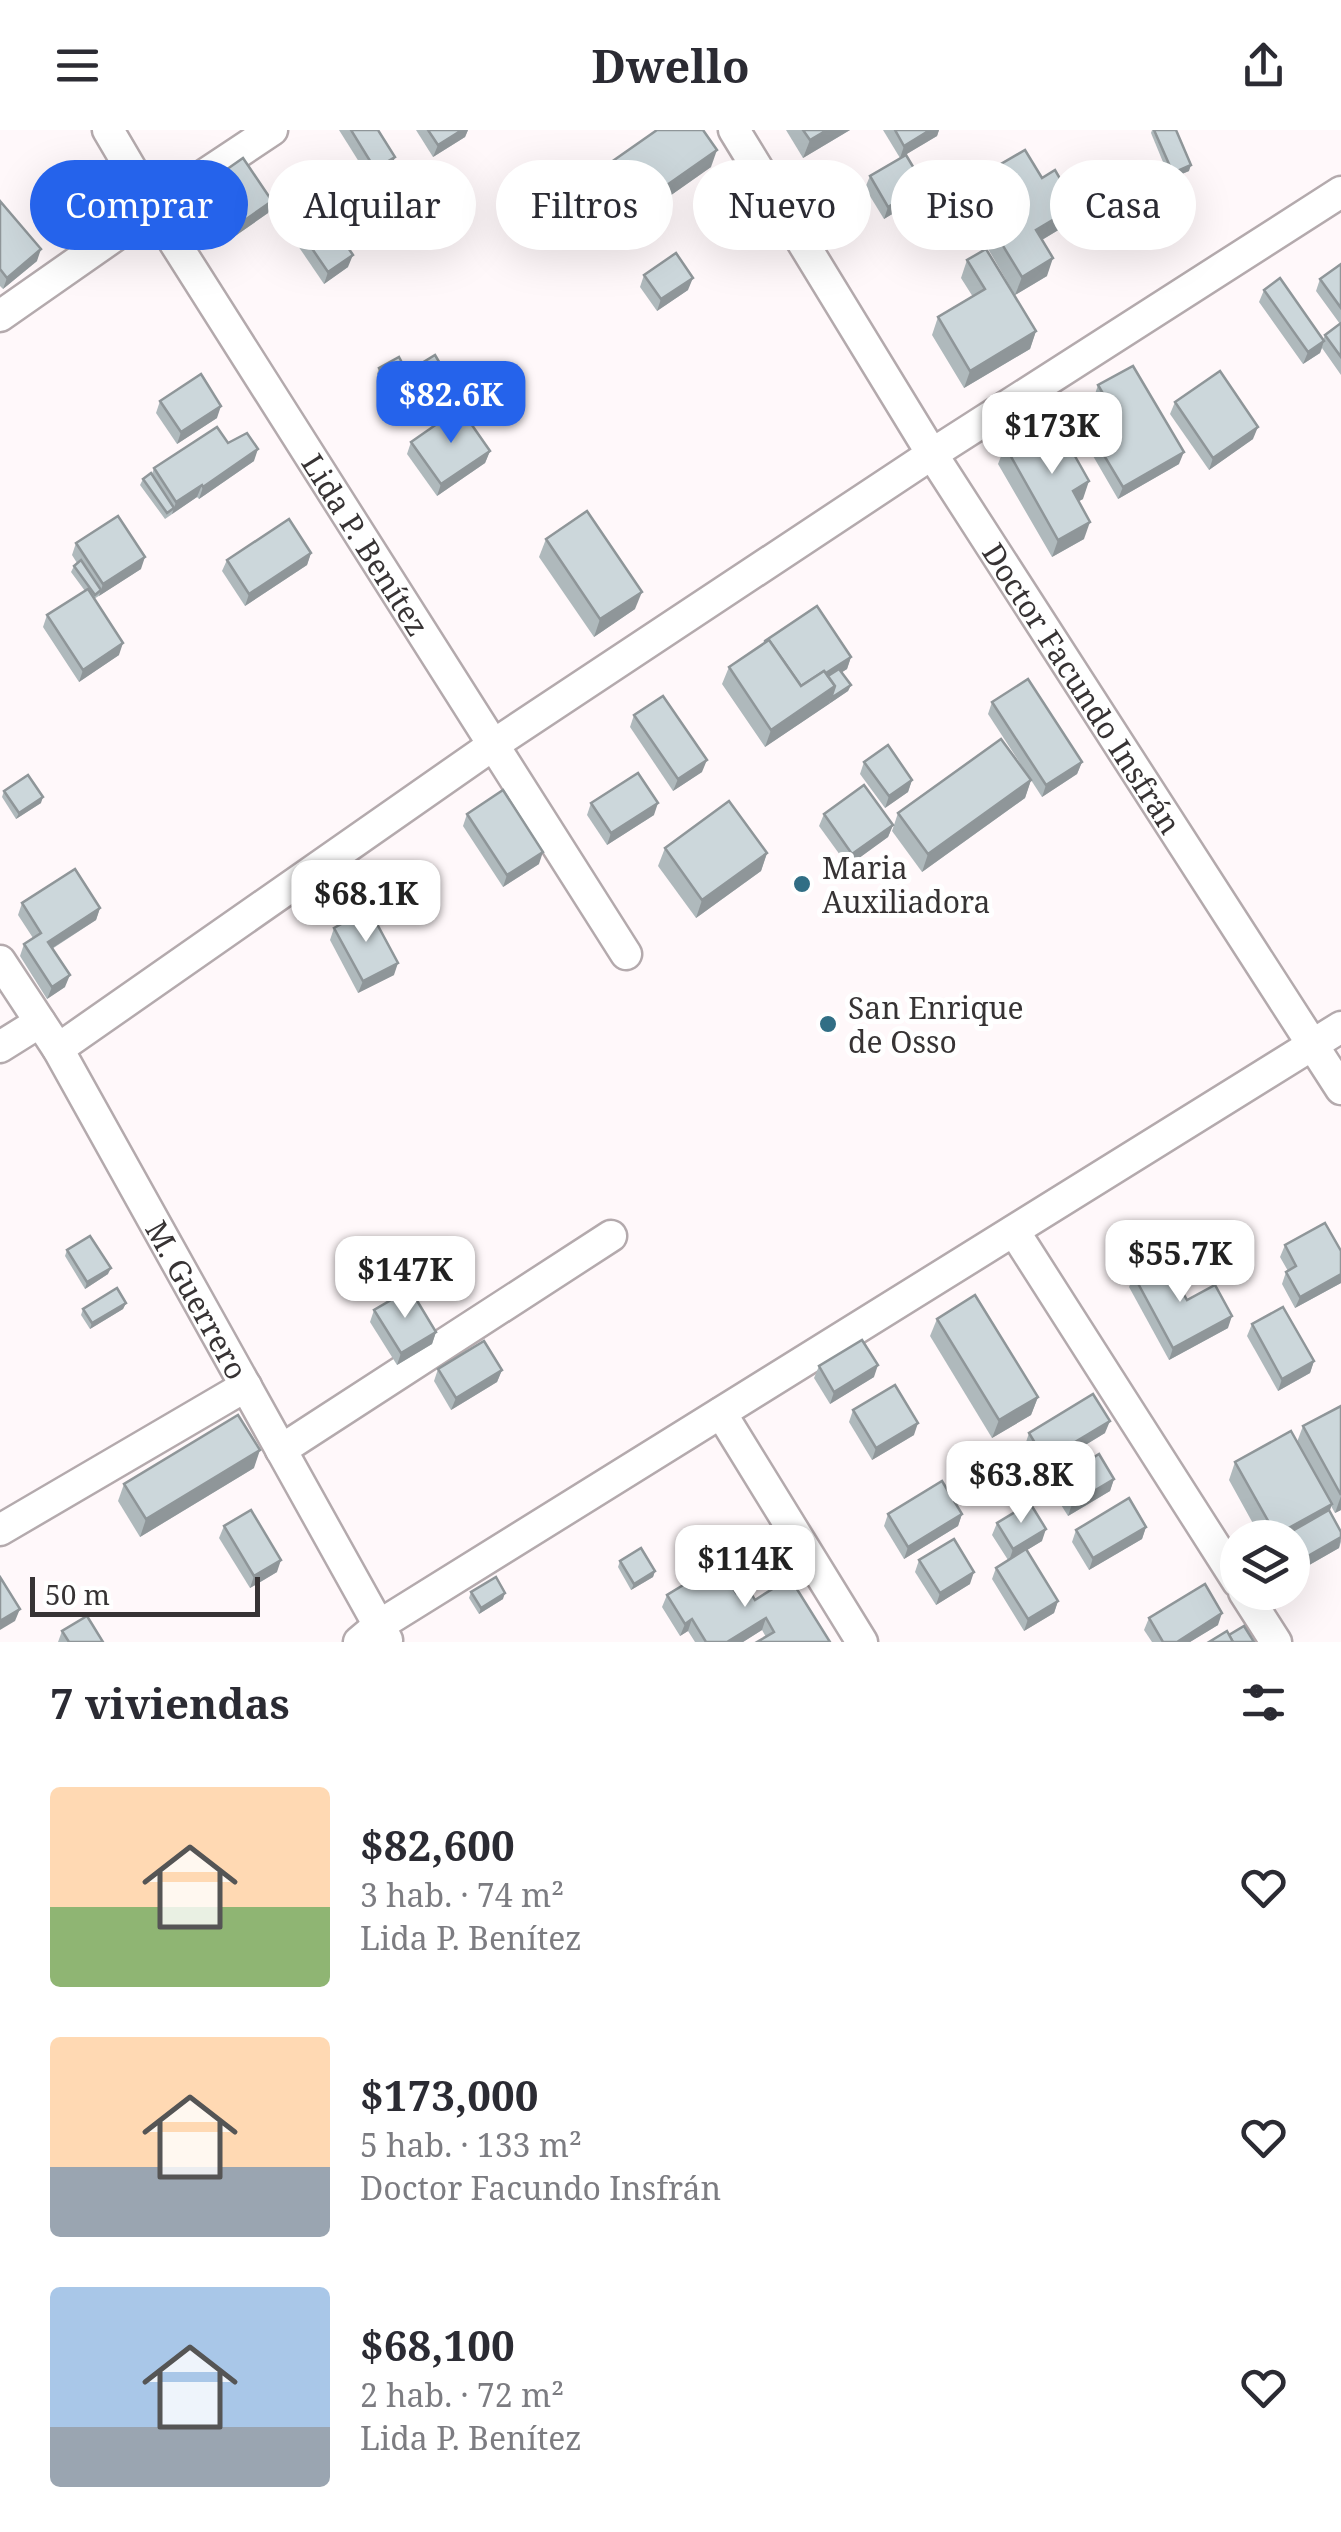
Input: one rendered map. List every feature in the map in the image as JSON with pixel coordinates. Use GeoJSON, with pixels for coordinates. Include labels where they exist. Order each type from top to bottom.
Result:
{"type":"FeatureCollection","features":[{"type":"Feature","properties":{"kind":"street","name":"Lida P. Benítez"},"geometry":{"type":"LineString","coordinates":[[108,130],[126,160]]}},
{"type":"Feature","properties":{"kind":"street"},"geometry":{"type":"LineString","coordinates":[[227,160],[272,130]]}},
{"type":"Feature","properties":{"kind":"street","name":"Doctor Facundo Insfrán"},"geometry":{"type":"LineString","coordinates":[[734,130],[932,454],[1341,1088]]}},
{"type":"Feature","properties":{"kind":"street"},"geometry":{"type":"LineString","coordinates":[[58,1049],[493,746],[932,454],[1341,192]]}},
{"type":"Feature","properties":{"kind":"street"},"geometry":{"type":"LineString","coordinates":[[0,316],[94,250]]}},
{"type":"Feature","properties":{"kind":"street","name":"Lida P. Benítez"},"geometry":{"type":"LineString","coordinates":[[180,250],[626,954]]}},
{"type":"Feature","properties":{"kind":"street","name":"M. Guerrero"},"geometry":{"type":"LineString","coordinates":[[0,961],[58,1049],[246,1386],[375,1636]]}},
{"type":"Feature","properties":{"kind":"street"},"geometry":{"type":"LineString","coordinates":[[0,1047],[40,1022]]}},
{"type":"Feature","properties":{"kind":"street"},"geometry":{"type":"LineString","coordinates":[[375,1636],[721,1413],[1341,1027]]}},
{"type":"Feature","properties":{"kind":"street"},"geometry":{"type":"LineString","coordinates":[[1014,1231],[1220,1554]]}},
{"type":"Feature","properties":{"kind":"street"},"geometry":{"type":"LineString","coordinates":[[281,1450],[610,1236]]}},
{"type":"Feature","properties":{"kind":"street"},"geometry":{"type":"LineString","coordinates":[[0,1530],[246,1386]]}},
{"type":"Feature","properties":{"kind":"street"},"geometry":{"type":"LineString","coordinates":[[721,1413],[862,1642]]}},
{"type":"Feature","properties":{"kind":"street"},"geometry":{"type":"LineString","coordinates":[[1256,1610],[1276,1642]]}},
{"type":"Feature","properties":{"kind":"building"},"geometry":{"type":"Polygon","coordinates":[[[351,130],[378,130],[395,157],[369,160],[351,130]]]}},
{"type":"Feature","properties":{"kind":"building"},"geometry":{"type":"Polygon","coordinates":[[[428,130],[462,130],[438,145],[428,130]]]}},
{"type":"Feature","properties":{"kind":"building"},"geometry":{"type":"Polygon","coordinates":[[[657,130],[703,130],[717,150],[703,160],[693,160],[693,167],[673,181],[673,160],[614,160],[657,130]]]}},
{"type":"Feature","properties":{"kind":"building"},"geometry":{"type":"Polygon","coordinates":[[[803,130],[827,130],[810,140],[803,130]]]}},
{"type":"Feature","properties":{"kind":"building"},"geometry":{"type":"Polygon","coordinates":[[[895,130],[930,130],[904,146],[895,130]]]}},
{"type":"Feature","properties":{"kind":"building"},"geometry":{"type":"Polygon","coordinates":[[[1154,130],[1176,130],[1189,160],[1167,160],[1154,130]]]}},
{"type":"Feature","properties":{"kind":"building"},"geometry":{"type":"Polygon","coordinates":[[[1025,150],[1042,178],[1050,173],[1050,222],[1036,230],[1053,258],[1022,277],[1006,250],[1030,250],[1030,160],[1008,160],[1025,150]]]}},
{"type":"Feature","properties":{"kind":"building"},"geometry":{"type":"Polygon","coordinates":[[[891,164],[888,207],[871,178],[891,164]]]}},
{"type":"Feature","properties":{"kind":"building"},"geometry":{"type":"Polygon","coordinates":[[[248,165],[268,195],[268,204],[248,218],[248,165]]]}},
{"type":"Feature","properties":{"kind":"building"},"geometry":{"type":"Polygon","coordinates":[[[0,201],[30,236],[30,250],[40,250],[7,278],[0,269],[0,201]]]}},
{"type":"Feature","properties":{"kind":"building"},"geometry":{"type":"Polygon","coordinates":[[[313,250],[350,250],[353,255],[328,272],[313,250]]]}},
{"type":"Feature","properties":{"kind":"building"},"geometry":{"type":"Polygon","coordinates":[[[987,250],[1036,331],[970,371],[938,317],[985,289],[967,260],[987,250]]]}},
{"type":"Feature","properties":{"kind":"building"},"geometry":{"type":"Polygon","coordinates":[[[676,253],[693,278],[661,299],[644,275],[676,253]]]}},
{"type":"Feature","properties":{"kind":"building"},"geometry":{"type":"Polygon","coordinates":[[[1341,264],[1341,308],[1320,279],[1341,264]]]}},
{"type":"Feature","properties":{"kind":"building"},"geometry":{"type":"Polygon","coordinates":[[[1280,278],[1324,341],[1308,352],[1264,290],[1280,278]]]}},
{"type":"Feature","properties":{"kind":"building"},"geometry":{"type":"Polygon","coordinates":[[[1341,323],[1341,357],[1325,335],[1341,323]]]}},
{"type":"Feature","properties":{"kind":"building"},"geometry":{"type":"Polygon","coordinates":[[[435,355],[451,382],[402,411],[386,385],[435,355]]]}},
{"type":"Feature","properties":{"kind":"building"},"geometry":{"type":"Polygon","coordinates":[[[399,357],[407,372],[388,384],[379,368],[399,357]]]}},
{"type":"Feature","properties":{"kind":"building"},"geometry":{"type":"Polygon","coordinates":[[[1133,366],[1184,452],[1123,487],[1093,437],[1119,421],[1098,385],[1133,366]]]}},
{"type":"Feature","properties":{"kind":"building"},"geometry":{"type":"Polygon","coordinates":[[[1220,371],[1258,427],[1213,458],[1175,402],[1220,371]]]}},
{"type":"Feature","properties":{"kind":"building"},"geometry":{"type":"Polygon","coordinates":[[[201,374],[221,406],[181,432],[160,401],[201,374]]]}},
{"type":"Feature","properties":{"kind":"building"},"geometry":{"type":"Polygon","coordinates":[[[460,408],[490,451],[441,484],[411,442],[460,408]]]}},
{"type":"Feature","properties":{"kind":"building"},"geometry":{"type":"Polygon","coordinates":[[[1054,419],[1089,481],[1073,491],[1090,522],[1058,540],[1005,446],[1054,419]]]}},
{"type":"Feature","properties":{"kind":"building"},"geometry":{"type":"Polygon","coordinates":[[[217,427],[228,443],[247,433],[258,449],[176,502],[154,468],[217,427]]]}},
{"type":"Feature","properties":{"kind":"building"},"geometry":{"type":"Polygon","coordinates":[[[151,473],[174,508],[167,513],[143,479],[151,473]]]}},
{"type":"Feature","properties":{"kind":"building"},"geometry":{"type":"Polygon","coordinates":[[[587,511],[642,592],[600,619],[546,539],[587,511]]]}},
{"type":"Feature","properties":{"kind":"building"},"geometry":{"type":"Polygon","coordinates":[[[118,516],[145,557],[103,584],[76,543],[118,516]]]}},
{"type":"Feature","properties":{"kind":"building"},"geometry":{"type":"Polygon","coordinates":[[[289,519],[311,553],[249,594],[227,560],[289,519]]]}},
{"type":"Feature","properties":{"kind":"building"},"geometry":{"type":"Polygon","coordinates":[[[81,560],[101,590],[95,595],[74,566],[81,560]]]}},
{"type":"Feature","properties":{"kind":"building"},"geometry":{"type":"Polygon","coordinates":[[[88,589],[123,643],[83,670],[47,615],[88,589]]]}},
{"type":"Feature","properties":{"kind":"building"},"geometry":{"type":"Polygon","coordinates":[[[817,606],[851,657],[801,686],[769,640],[765,641],[817,606]]]}},
{"type":"Feature","properties":{"kind":"building"},"geometry":{"type":"Polygon","coordinates":[[[769,640],[801,686],[824,671],[835,686],[771,730],[729,667],[769,640]]]}},
{"type":"Feature","properties":{"kind":"building"},"geometry":{"type":"Polygon","coordinates":[[[839,669],[851,685],[831,698],[835,686],[828,676],[839,669]]]}},
{"type":"Feature","properties":{"kind":"building"},"geometry":{"type":"Polygon","coordinates":[[[1028,679],[1082,762],[1046,785],[992,702],[1028,679]]]}},
{"type":"Feature","properties":{"kind":"building"},"geometry":{"type":"Polygon","coordinates":[[[663,696],[707,760],[678,779],[634,715],[663,696]]]}},
{"type":"Feature","properties":{"kind":"building"},"geometry":{"type":"Polygon","coordinates":[[[1001,739],[1031,780],[928,854],[898,813],[1001,739]]]}},
{"type":"Feature","properties":{"kind":"building"},"geometry":{"type":"Polygon","coordinates":[[[888,745],[912,780],[889,796],[864,762],[888,745]]]}},
{"type":"Feature","properties":{"kind":"building"},"geometry":{"type":"Polygon","coordinates":[[[638,773],[658,803],[611,833],[591,803],[638,773]]]}},
{"type":"Feature","properties":{"kind":"building"},"geometry":{"type":"Polygon","coordinates":[[[28,775],[43,797],[19,813],[4,791],[28,775]]]}},
{"type":"Feature","properties":{"kind":"building"},"geometry":{"type":"Polygon","coordinates":[[[864,785],[893,825],[852,854],[824,814],[864,785]]]}},
{"type":"Feature","properties":{"kind":"building"},"geometry":{"type":"Polygon","coordinates":[[[503,790],[543,852],[507,875],[467,814],[503,790]]]}},
{"type":"Feature","properties":{"kind":"building"},"geometry":{"type":"Polygon","coordinates":[[[729,801],[767,853],[702,900],[665,848],[729,801]]]}},
{"type":"Feature","properties":{"kind":"building"},"geometry":{"type":"Polygon","coordinates":[[[75,869],[100,908],[48,942],[70,975],[52,987],[24,944],[41,933],[22,903],[75,869]]]}},
{"type":"Feature","properties":{"kind":"building"},"geometry":{"type":"Polygon","coordinates":[[[369,909],[398,963],[363,981],[334,928],[369,909]]]}},
{"type":"Feature","properties":{"kind":"building"},"geometry":{"type":"Polygon","coordinates":[[[1325,1223],[1341,1251],[1341,1274],[1300,1297],[1286,1272],[1296,1266],[1285,1245],[1325,1223]]]}},
{"type":"Feature","properties":{"kind":"building"},"geometry":{"type":"Polygon","coordinates":[[[90,1236],[111,1268],[87,1282],[67,1250],[90,1236]]]}},
{"type":"Feature","properties":{"kind":"building"},"geometry":{"type":"Polygon","coordinates":[[[1164,1259],[1187,1300],[1215,1285],[1232,1316],[1173,1348],[1134,1276],[1164,1259]]]}},
{"type":"Feature","properties":{"kind":"building"},"geometry":{"type":"Polygon","coordinates":[[[117,1288],[126,1303],[92,1323],[83,1309],[117,1288]]]}},
{"type":"Feature","properties":{"kind":"building"},"geometry":{"type":"Polygon","coordinates":[[[410,1289],[436,1332],[401,1353],[374,1310],[410,1289]]]}},
{"type":"Feature","properties":{"kind":"building"},"geometry":{"type":"Polygon","coordinates":[[[975,1295],[1038,1397],[999,1420],[937,1319],[975,1295]]]}},
{"type":"Feature","properties":{"kind":"building"},"geometry":{"type":"Polygon","coordinates":[[[1283,1307],[1314,1361],[1282,1379],[1252,1324],[1283,1307]]]}},
{"type":"Feature","properties":{"kind":"building"},"geometry":{"type":"Polygon","coordinates":[[[862,1340],[878,1365],[834,1392],[819,1366],[862,1340]]]}},
{"type":"Feature","properties":{"kind":"building"},"geometry":{"type":"Polygon","coordinates":[[[484,1341],[502,1370],[456,1398],[438,1369],[484,1341]]]}},
{"type":"Feature","properties":{"kind":"building"},"geometry":{"type":"Polygon","coordinates":[[[895,1385],[918,1423],[876,1448],[853,1410],[895,1385]]]}},
{"type":"Feature","properties":{"kind":"building"},"geometry":{"type":"Polygon","coordinates":[[[1093,1394],[1110,1421],[1045,1460],[1029,1433],[1093,1394]]]}},
{"type":"Feature","properties":{"kind":"building"},"geometry":{"type":"Polygon","coordinates":[[[1341,1406],[1341,1495],[1303,1426],[1341,1406]]]}},
{"type":"Feature","properties":{"kind":"building"},"geometry":{"type":"Polygon","coordinates":[[[238,1415],[260,1450],[146,1519],[124,1484],[238,1415]]]}},
{"type":"Feature","properties":{"kind":"building"},"geometry":{"type":"Polygon","coordinates":[[[1291,1431],[1332,1504],[1303,1520],[1268,1520],[1235,1462],[1291,1431]]]}},
{"type":"Feature","properties":{"kind":"building"},"geometry":{"type":"Polygon","coordinates":[[[1099,1454],[1114,1479],[1072,1504],[1057,1480],[1099,1454]]]}},
{"type":"Feature","properties":{"kind":"building"},"geometry":{"type":"Polygon","coordinates":[[[942,1481],[962,1514],[908,1547],[888,1514],[942,1481]]]}},
{"type":"Feature","properties":{"kind":"building"},"geometry":{"type":"Polygon","coordinates":[[[1129,1498],[1146,1527],[1093,1558],[1076,1530],[1129,1498]]]}},
{"type":"Feature","properties":{"kind":"building"},"geometry":{"type":"Polygon","coordinates":[[[1030,1503],[1046,1529],[1013,1549],[997,1523],[1030,1503]]]}},
{"type":"Feature","properties":{"kind":"building"},"geometry":{"type":"Polygon","coordinates":[[[251,1510],[281,1560],[254,1576],[224,1526],[251,1510]]]}},
{"type":"Feature","properties":{"kind":"building"},"geometry":{"type":"Polygon","coordinates":[[[1329,1510],[1341,1537],[1310,1555],[1310,1521],[1329,1510]]]}},
{"type":"Feature","properties":{"kind":"building"},"geometry":{"type":"Polygon","coordinates":[[[696,1536],[714,1566],[696,1577],[678,1547],[696,1536]]]}},
{"type":"Feature","properties":{"kind":"building"},"geometry":{"type":"Polygon","coordinates":[[[954,1539],[974,1572],[940,1593],[919,1560],[954,1539]]]}},
{"type":"Feature","properties":{"kind":"building"},"geometry":{"type":"Polygon","coordinates":[[[641,1548],[655,1571],[634,1584],[620,1561],[641,1548]]]}},
{"type":"Feature","properties":{"kind":"building"},"geometry":{"type":"Polygon","coordinates":[[[1026,1549],[1058,1601],[1028,1619],[996,1568],[1026,1549]]]}},
{"type":"Feature","properties":{"kind":"building"},"geometry":{"type":"Polygon","coordinates":[[[718,1564],[736,1593],[747,1586],[755,1600],[790,1578],[830,1642],[757,1642],[774,1632],[766,1618],[727,1642],[706,1642],[692,1619],[685,1624],[667,1595],[718,1564]]]}},
{"type":"Feature","properties":{"kind":"building"},"geometry":{"type":"Polygon","coordinates":[[[0,1577],[20,1609],[0,1621],[0,1577]]]}},
{"type":"Feature","properties":{"kind":"building"},"geometry":{"type":"Polygon","coordinates":[[[496,1577],[505,1593],[481,1608],[471,1592],[496,1577]]]}},
{"type":"Feature","properties":{"kind":"building"},"geometry":{"type":"Polygon","coordinates":[[[1205,1584],[1222,1613],[1177,1642],[1163,1642],[1149,1618],[1205,1584]]]}},
{"type":"Feature","properties":{"kind":"building"},"geometry":{"type":"Polygon","coordinates":[[[87,1616],[103,1642],[69,1642],[62,1631],[87,1616]]]}},
{"type":"Feature","properties":{"kind":"building"},"geometry":{"type":"Polygon","coordinates":[[[1244,1626],[1254,1642],[1233,1642],[1229,1635],[1244,1626]]]}},
{"type":"Feature","properties":{"kind":"building"},"geometry":{"type":"Polygon","coordinates":[[[1227,1631],[1233,1642],[1209,1642],[1227,1631]]]}},
{"type":"Feature","properties":{"kind":"place","name":"Maria Auxiliadora"},"geometry":{"type":"Point","coordinates":[802,884]}},
{"type":"Feature","properties":{"kind":"place","name":"San Enrique de Osso"},"geometry":{"type":"Point","coordinates":[828,1024]}}]}
